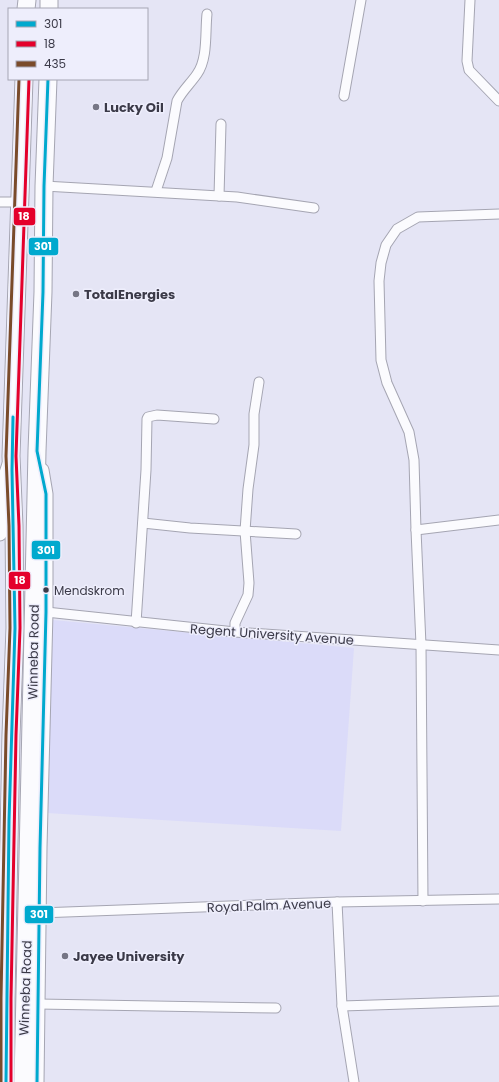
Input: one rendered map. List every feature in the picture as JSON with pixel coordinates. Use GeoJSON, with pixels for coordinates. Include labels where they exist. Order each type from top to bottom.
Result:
{"type":"FeatureCollection","features":[{"type":"Feature","properties":{"kind":"highway","name":"Winneba Road"},"geometry":{"type":"LineString","coordinates":[[6,1082],[6,990],[15,628],[12,456],[24,80]]}},
{"type":"Feature","properties":{"kind":"highway","name":"Winneba Road"},"geometry":{"type":"LineString","coordinates":[[23,1082],[37,451],[43,292],[44,186],[48,80]]}},
{"type":"Feature","properties":{"kind":"street"},"geometry":{"type":"LineString","coordinates":[[344,96],[361,0]]}},
{"type":"Feature","properties":{"kind":"street"},"geometry":{"type":"LineString","coordinates":[[470,0],[467,61],[469,70],[499,101]]}},
{"type":"Feature","properties":{"kind":"street"},"geometry":{"type":"LineString","coordinates":[[156,191],[167,158],[177,101],[198,73],[204,61],[207,14]]}},
{"type":"Feature","properties":{"kind":"street"},"geometry":{"type":"LineString","coordinates":[[219,196],[221,124]]}},
{"type":"Feature","properties":{"kind":"street"},"geometry":{"type":"LineString","coordinates":[[44,186],[156,191],[237,197],[314,208]]}},
{"type":"Feature","properties":{"kind":"street"},"geometry":{"type":"LineString","coordinates":[[0,202],[21,202]]}},
{"type":"Feature","properties":{"kind":"street"},"geometry":{"type":"LineString","coordinates":[[423,901],[421,645],[414,460],[409,432],[388,382],[381,360],[379,281],[381,263],[386,245],[396,229],[418,217],[499,214]]}},
{"type":"Feature","properties":{"kind":"street"},"geometry":{"type":"LineString","coordinates":[[235,632],[235,623],[246,599],[248,589],[245,532],[248,489],[254,445],[254,414],[259,382]]}},
{"type":"Feature","properties":{"kind":"street"},"geometry":{"type":"LineString","coordinates":[[136,622],[146,470],[146,426],[148,417],[157,415],[214,420]]}},
{"type":"Feature","properties":{"kind":"street"},"geometry":{"type":"LineString","coordinates":[[37,451],[46,494],[46,612],[39,913],[37,1082]]}},
{"type":"Feature","properties":{"kind":"street"},"geometry":{"type":"LineString","coordinates":[[0,534],[3,482],[12,456]]}},
{"type":"Feature","properties":{"kind":"street"},"geometry":{"type":"LineString","coordinates":[[416,530],[499,520]]}},
{"type":"Feature","properties":{"kind":"street"},"geometry":{"type":"LineString","coordinates":[[143,523],[245,532],[296,534]]}},
{"type":"Feature","properties":{"kind":"street","name":"Regent University Avenue"},"geometry":{"type":"LineString","coordinates":[[46,612],[235,632],[499,650]]}},
{"type":"Feature","properties":{"kind":"street","name":"Royal Palm Avenue"},"geometry":{"type":"LineString","coordinates":[[39,913],[337,902],[499,900]]}},
{"type":"Feature","properties":{"kind":"street"},"geometry":{"type":"LineString","coordinates":[[337,902],[342,1006],[354,1082]]}},
{"type":"Feature","properties":{"kind":"street"},"geometry":{"type":"LineString","coordinates":[[342,1006],[499,1001]]}},
{"type":"Feature","properties":{"kind":"street"},"geometry":{"type":"LineString","coordinates":[[38,1004],[276,1008]]}},
{"type":"Feature","properties":{"kind":"shaded area"},"geometry":{"type":"Polygon","coordinates":[[[53,620],[354,648],[341,831],[47,813],[53,620]]]}},
{"type":"Feature","properties":{"kind":"transit line","name":"435"},"geometry":{"type":"LineString","coordinates":[[1,1082],[1,998],[6,735],[10,628],[9,526],[6,456],[19,80]]}},
{"type":"Feature","properties":{"kind":"transit line","name":"18"},"geometry":{"type":"LineString","coordinates":[[11,1082],[11,998],[16,735],[20,628],[19,526],[16,456],[29,80]]}},
{"type":"Feature","properties":{"kind":"transit line","name":"301"},"geometry":{"type":"LineString","coordinates":[[37,1082],[40,848],[46,612],[46,494],[37,451],[43,292],[44,186],[48,80]]}},
{"type":"Feature","properties":{"kind":"transit line","name":"301"},"geometry":{"type":"LineString","coordinates":[[6,1082],[9,821],[15,628],[12,470],[13,417]]}},
{"type":"Feature","properties":{"kind":"place","name":"Lucky Oil"},"geometry":{"type":"Point","coordinates":[96,107]}},
{"type":"Feature","properties":{"kind":"place","name":"TotalEnergies"},"geometry":{"type":"Point","coordinates":[76,294]}},
{"type":"Feature","properties":{"kind":"place","name":"Mendskrom"},"geometry":{"type":"Point","coordinates":[46,590]}},
{"type":"Feature","properties":{"kind":"place","name":"Jayee University"},"geometry":{"type":"Point","coordinates":[65,956]}}]}
